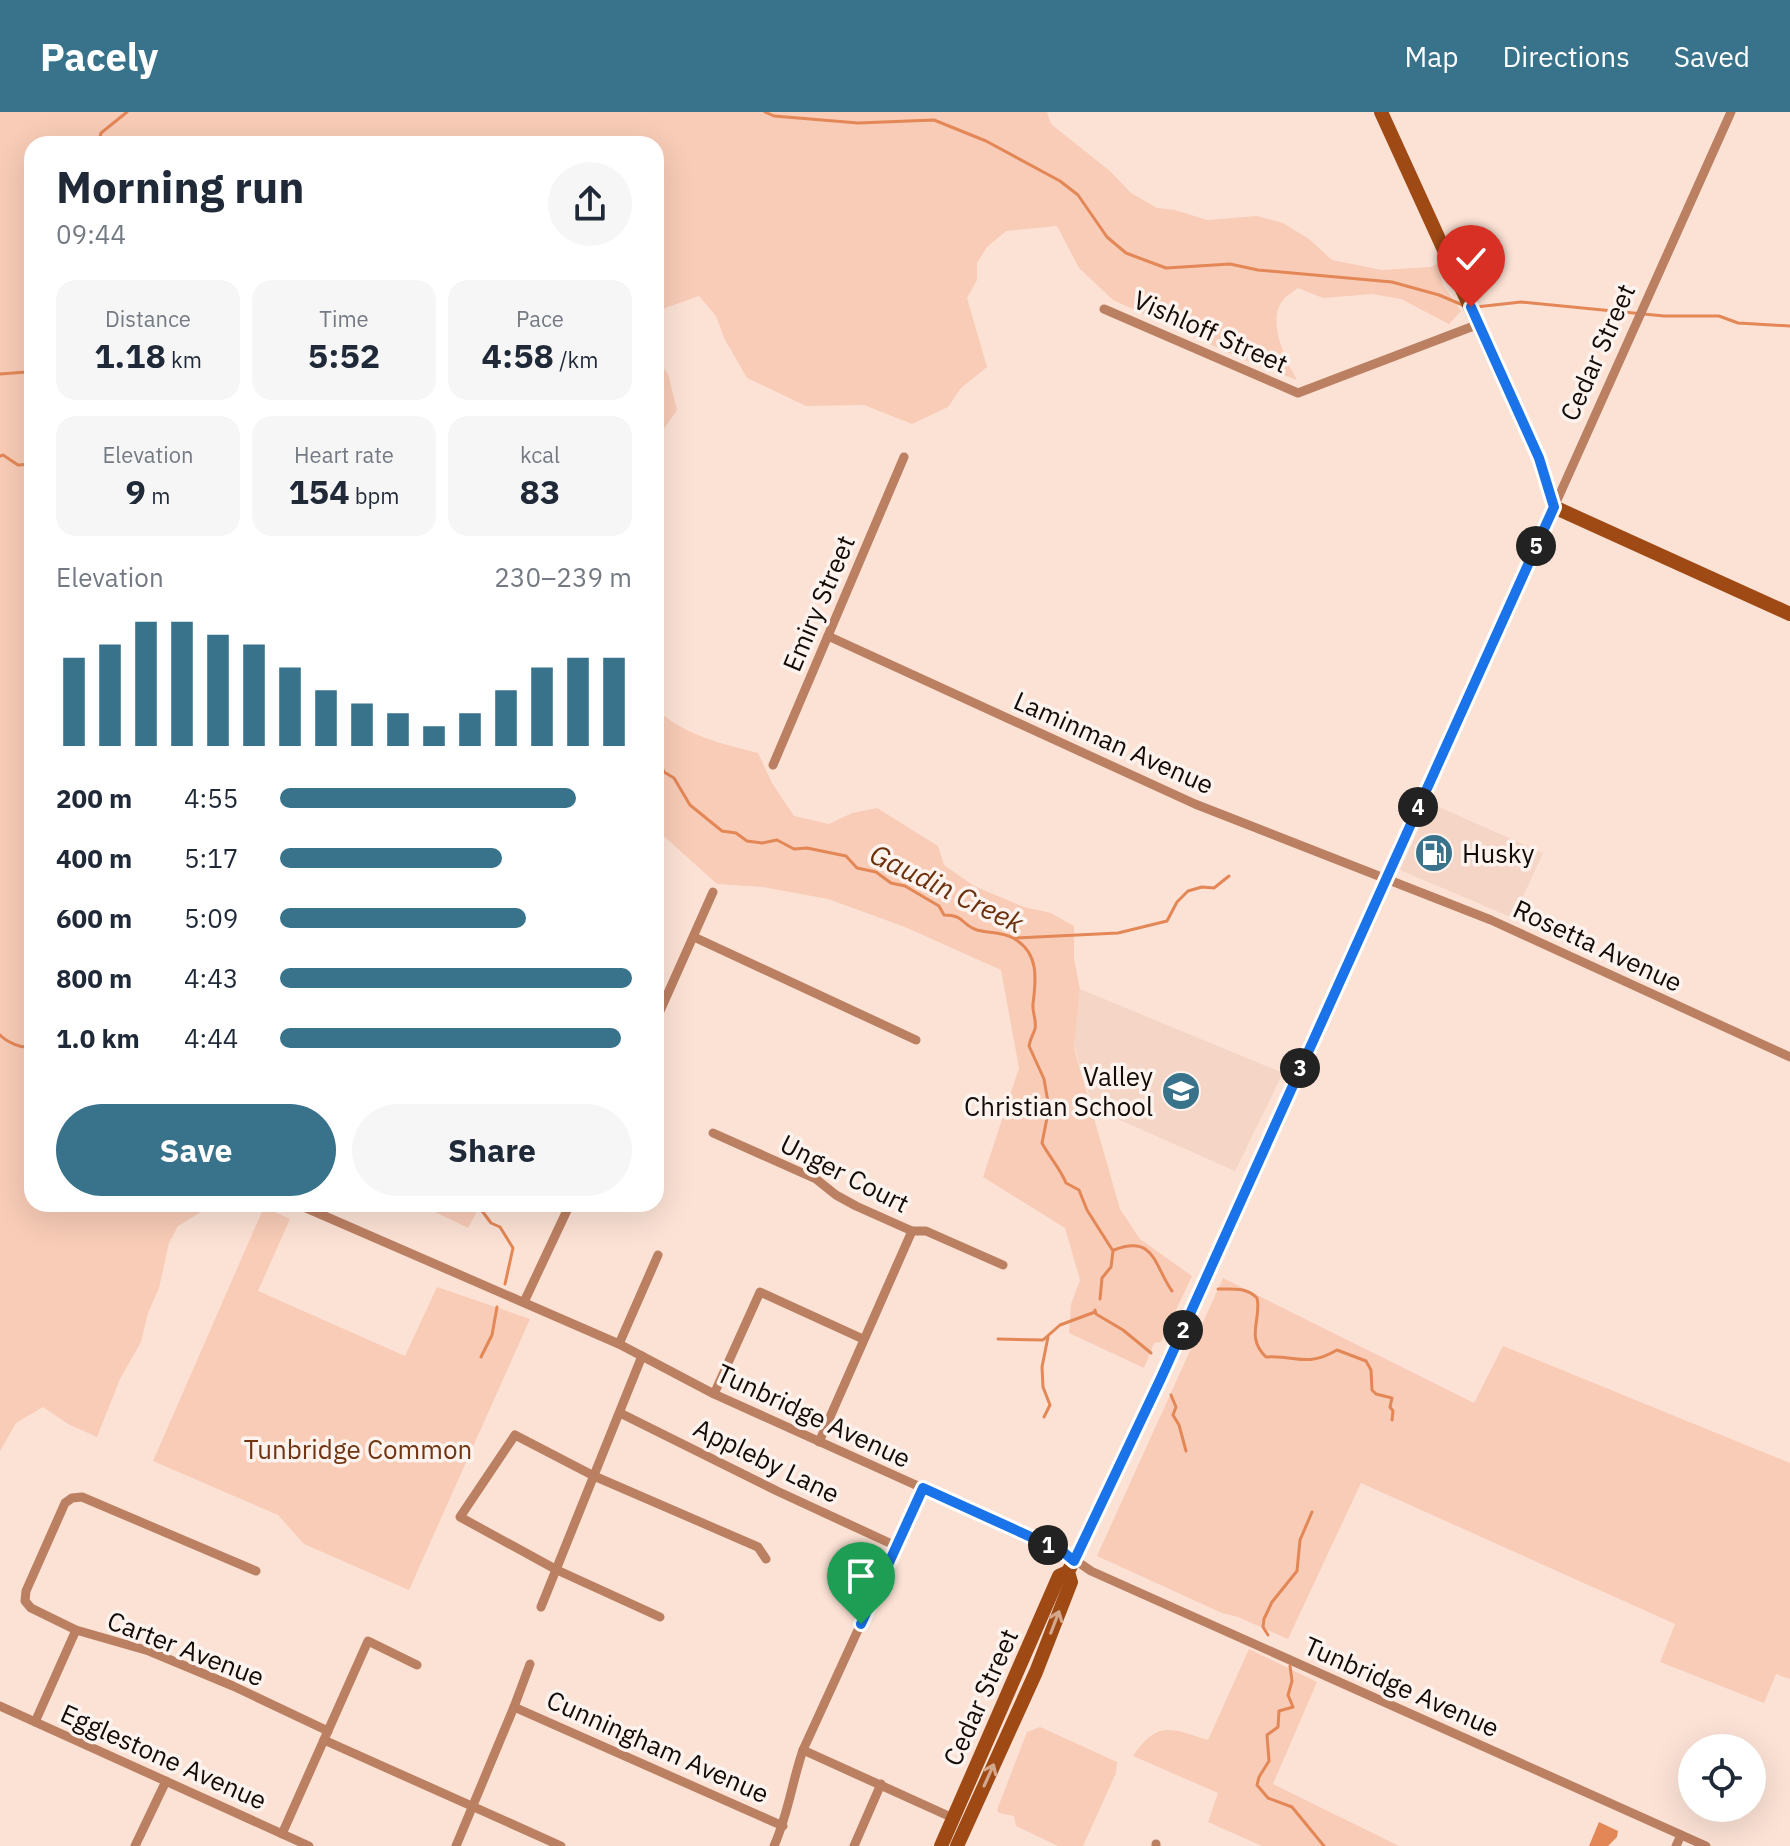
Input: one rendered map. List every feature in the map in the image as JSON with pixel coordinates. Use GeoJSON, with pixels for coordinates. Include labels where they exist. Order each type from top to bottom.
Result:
{"type":"FeatureCollection","features":[{"type":"Feature","properties":{"kind":"main road"},"geometry":{"type":"LineString","coordinates":[[1381,112],[1539,458],[1554,507],[1790,614]]}},
{"type":"Feature","properties":{"kind":"main road","name":"Cedar Street"},"geometry":{"type":"LineString","coordinates":[[941,1846],[1059,1576],[1071,1566],[1161,1378],[1554,507]]}},
{"type":"Feature","properties":{"kind":"main road","name":"Cedar Street"},"geometry":{"type":"LineString","coordinates":[[957,1846],[1036,1672],[1071,1582],[1071,1566]]}},
{"type":"Feature","properties":{"kind":"street","name":"Cedar Street"},"geometry":{"type":"LineString","coordinates":[[1554,507],[1731,112]]}},
{"type":"Feature","properties":{"kind":"street","name":"Vishloff Street"},"geometry":{"type":"LineString","coordinates":[[1104,309],[1298,393],[1479,324]]}},
{"type":"Feature","properties":{"kind":"street","name":"Emiry Street"},"geometry":{"type":"LineString","coordinates":[[773,765],[904,457]]}},
{"type":"Feature","properties":{"kind":"street","name":"Laminman Avenue"},"geometry":{"type":"LineString","coordinates":[[828,636],[1195,804],[1386,879]]}},
{"type":"Feature","properties":{"kind":"street","name":"Rosetta Avenue"},"geometry":{"type":"LineString","coordinates":[[1386,879],[1491,920],[1790,1057]]}},
{"type":"Feature","properties":{"kind":"street"},"geometry":{"type":"LineString","coordinates":[[664,1003],[713,892]]}},
{"type":"Feature","properties":{"kind":"street"},"geometry":{"type":"LineString","coordinates":[[694,937],[916,1040]]}},
{"type":"Feature","properties":{"kind":"street","name":"Unger Court"},"geometry":{"type":"LineString","coordinates":[[713,1133],[816,1179],[856,1206],[912,1231],[926,1231],[1003,1265]]}},
{"type":"Feature","properties":{"kind":"street","name":"Tunbridge Avenue"},"geometry":{"type":"LineString","coordinates":[[315,1212],[619,1344],[714,1394],[1062,1551],[1071,1566],[1706,1846]]}},
{"type":"Feature","properties":{"kind":"street"},"geometry":{"type":"LineString","coordinates":[[524,1302],[566,1212]]}},
{"type":"Feature","properties":{"kind":"street"},"geometry":{"type":"LineString","coordinates":[[819,1442],[912,1231]]}},
{"type":"Feature","properties":{"kind":"street"},"geometry":{"type":"LineString","coordinates":[[619,1344],[658,1255]]}},
{"type":"Feature","properties":{"kind":"street"},"geometry":{"type":"LineString","coordinates":[[714,1394],[760,1292],[863,1339]]}},
{"type":"Feature","properties":{"kind":"street"},"geometry":{"type":"LineString","coordinates":[[541,1607],[642,1356]]}},
{"type":"Feature","properties":{"kind":"street","name":"Appleby Lane"},"geometry":{"type":"LineString","coordinates":[[620,1413],[896,1546]]}},
{"type":"Feature","properties":{"kind":"street"},"geometry":{"type":"LineString","coordinates":[[660,1617],[557,1570],[460,1517],[515,1435],[594,1476],[758,1547],[766,1559]]}},
{"type":"Feature","properties":{"kind":"street"},"geometry":{"type":"LineString","coordinates":[[774,1846],[783,1826],[794,1774],[803,1750],[923,1488]]}},
{"type":"Feature","properties":{"kind":"street"},"geometry":{"type":"LineString","coordinates":[[76,1630],[31,1608],[25,1601],[26,1591],[65,1503],[72,1498],[82,1497],[256,1571]]}},
{"type":"Feature","properties":{"kind":"street","name":"Carter Avenue"},"geometry":{"type":"LineString","coordinates":[[35,1722],[76,1630],[149,1651],[233,1686],[326,1736],[561,1846]]}},
{"type":"Feature","properties":{"kind":"street"},"geometry":{"type":"LineString","coordinates":[[282,1834],[368,1641],[417,1665]]}},
{"type":"Feature","properties":{"kind":"street"},"geometry":{"type":"LineString","coordinates":[[456,1846],[530,1664]]}},
{"type":"Feature","properties":{"kind":"street","name":"Egglestone Avenue"},"geometry":{"type":"LineString","coordinates":[[0,1706],[309,1846]]}},
{"type":"Feature","properties":{"kind":"street","name":"Cunningham Avenue"},"geometry":{"type":"LineString","coordinates":[[514,1707],[783,1826]]}},
{"type":"Feature","properties":{"kind":"street"},"geometry":{"type":"LineString","coordinates":[[803,1750],[953,1818]]}},
{"type":"Feature","properties":{"kind":"street"},"geometry":{"type":"LineString","coordinates":[[135,1846],[166,1781]]}},
{"type":"Feature","properties":{"kind":"street"},"geometry":{"type":"LineString","coordinates":[[854,1846],[881,1784]]}},
{"type":"Feature","properties":{"kind":"street"},"geometry":{"type":"LineString","coordinates":[[1676,1846],[1681,1835]]}},
{"type":"Feature","properties":{"kind":"shaded area"},"geometry":{"type":"Polygon","coordinates":[[[1430,803],[1543,853],[1513,918],[1400,870],[1430,803]]]}},
{"type":"Feature","properties":{"kind":"shaded area","name":"Valley Christian School"},"geometry":{"type":"Polygon","coordinates":[[[1080,989],[1283,1073],[1235,1171],[1093,1108],[1074,1046],[1080,989]]]}},
{"type":"Feature","properties":{"kind":"shaded area"},"geometry":{"type":"Polygon","coordinates":[[[1599,1822],[1618,1831],[1617,1837],[1608,1846],[1589,1846],[1599,1822]]]}},
{"type":"Feature","properties":{"kind":"green space"},"geometry":{"type":"Polygon","coordinates":[[[0,112],[1047,112],[1051,124],[1110,171],[1131,193],[1157,208],[1207,220],[1257,216],[1283,223],[1309,239],[1332,260],[1382,270],[1437,264],[1443,285],[1461,311],[1449,324],[1401,299],[1372,294],[1323,298],[1298,288],[1283,300],[1278,309],[1277,329],[1297,380],[1242,359],[1113,300],[1079,268],[1057,226],[1006,231],[987,247],[977,263],[977,280],[967,298],[987,367],[961,388],[948,407],[912,424],[864,405],[806,406],[747,378],[724,338],[716,316],[699,296],[664,309],[664,136],[24,136],[24,1212],[201,1212],[178,1226],[169,1243],[159,1288],[148,1313],[141,1342],[120,1379],[97,1437],[68,1424],[43,1407],[16,1423],[0,1451],[0,112]]]}},
{"type":"Feature","properties":{"kind":"green space"},"geometry":{"type":"Polygon","coordinates":[[[664,368],[668,374],[677,410],[664,429],[664,368]]]}},
{"type":"Feature","properties":{"kind":"green space"},"geometry":{"type":"Polygon","coordinates":[[[664,716],[691,732],[758,753],[772,783],[794,816],[829,824],[852,813],[877,808],[938,846],[944,865],[974,886],[1024,907],[1051,913],[1074,926],[1074,959],[1080,989],[1074,1048],[1120,1209],[1140,1239],[1192,1276],[1161,1342],[1154,1343],[1144,1368],[1069,1333],[1071,1304],[1080,1280],[1065,1228],[983,1177],[1019,1068],[1001,970],[905,927],[828,899],[763,887],[717,884],[664,836],[664,716]]]}},
{"type":"Feature","properties":{"kind":"green space","name":"Tunbridge Common"},"geometry":{"type":"Polygon","coordinates":[[[262,1212],[275,1212],[290,1219],[258,1291],[405,1356],[437,1287],[530,1319],[409,1590],[304,1544],[278,1515],[153,1461],[262,1212]]]}},
{"type":"Feature","properties":{"kind":"green space"},"geometry":{"type":"Polygon","coordinates":[[[435,1212],[477,1212],[468,1228],[435,1212]]]}},
{"type":"Feature","properties":{"kind":"green space"},"geometry":{"type":"Polygon","coordinates":[[[1223,1278],[1474,1403],[1503,1346],[1790,1463],[1790,1679],[1776,1674],[1764,1703],[1660,1662],[1675,1624],[1361,1483],[1288,1639],[1222,1613],[1097,1556],[1223,1278]]]}},
{"type":"Feature","properties":{"kind":"green space"},"geometry":{"type":"Polygon","coordinates":[[[1249,1649],[1317,1682],[1273,1784],[1399,1846],[1262,1846],[1208,1822],[1218,1793],[1133,1756],[1150,1736],[1166,1730],[1208,1740],[1249,1649]]]}},
{"type":"Feature","properties":{"kind":"green space"},"geometry":{"type":"Polygon","coordinates":[[[1040,1727],[1117,1762],[1116,1773],[1083,1846],[1058,1846],[1016,1826],[1014,1816],[997,1810],[1027,1732],[1040,1727]]]}},
{"type":"Feature","properties":{"kind":"waterway"},"geometry":{"type":"LineString","coordinates":[[100,136],[127,112]]}},
{"type":"Feature","properties":{"kind":"waterway"},"geometry":{"type":"LineString","coordinates":[[765,112],[774,116],[858,123],[934,120],[986,141],[1060,181],[1078,195],[1107,237],[1126,253],[1166,268],[1230,264],[1258,270],[1392,282],[1465,306]]}},
{"type":"Feature","properties":{"kind":"waterway"},"geometry":{"type":"LineString","coordinates":[[1476,307],[1521,302],[1664,316],[1719,316],[1738,323],[1790,326]]}},
{"type":"Feature","properties":{"kind":"waterway"},"geometry":{"type":"LineString","coordinates":[[0,374],[24,372]]}},
{"type":"Feature","properties":{"kind":"waterway","name":"Gaudin Creek"},"geometry":{"type":"LineString","coordinates":[[0,456],[18,465],[24,465]]}},
{"type":"Feature","properties":{"kind":"waterway","name":"Gaudin Creek"},"geometry":{"type":"LineString","coordinates":[[664,772],[674,778],[690,805],[722,831],[736,833],[747,841],[762,843],[777,840],[794,849],[807,848],[846,856],[857,868],[876,872],[891,883],[905,886],[939,906],[944,915],[959,918],[977,930],[1009,936],[1028,951],[1035,977],[1035,1026],[1029,1046],[1044,1079],[1049,1108],[1042,1143],[1066,1183],[1079,1190],[1087,1210],[1113,1251],[1111,1267],[1102,1278],[1100,1299]]}},
{"type":"Feature","properties":{"kind":"waterway"},"geometry":{"type":"LineString","coordinates":[[1016,938],[1118,933],[1167,921],[1177,902],[1188,891],[1214,888],[1229,876]]}},
{"type":"Feature","properties":{"kind":"waterway"},"geometry":{"type":"LineString","coordinates":[[0,1035],[24,1047]]}},
{"type":"Feature","properties":{"kind":"waterway"},"geometry":{"type":"LineString","coordinates":[[483,1212],[491,1223],[500,1227],[513,1248],[505,1284]]}},
{"type":"Feature","properties":{"kind":"waterway"},"geometry":{"type":"LineString","coordinates":[[1114,1250],[1128,1246],[1146,1249],[1172,1291]]}},
{"type":"Feature","properties":{"kind":"waterway"},"geometry":{"type":"LineString","coordinates":[[1218,1289],[1244,1290],[1257,1298],[1256,1342],[1266,1357],[1309,1360],[1337,1350],[1366,1361],[1371,1370],[1372,1390],[1392,1398],[1392,1420]]}},
{"type":"Feature","properties":{"kind":"waterway"},"geometry":{"type":"LineString","coordinates":[[481,1357],[492,1335],[497,1307]]}},
{"type":"Feature","properties":{"kind":"waterway"},"geometry":{"type":"LineString","coordinates":[[1095,1310],[1096,1314],[1123,1330],[1151,1353]]}},
{"type":"Feature","properties":{"kind":"waterway"},"geometry":{"type":"LineString","coordinates":[[998,1339],[1043,1340],[1060,1325],[1095,1312]]}},
{"type":"Feature","properties":{"kind":"waterway"},"geometry":{"type":"LineString","coordinates":[[1044,1417],[1050,1405],[1043,1387],[1042,1367],[1048,1337]]}},
{"type":"Feature","properties":{"kind":"waterway"},"geometry":{"type":"LineString","coordinates":[[1171,1395],[1176,1407],[1173,1415],[1186,1451]]}},
{"type":"Feature","properties":{"kind":"waterway","name":"Gaudin Creek"},"geometry":{"type":"LineString","coordinates":[[1268,1635],[1263,1627],[1264,1619],[1272,1602],[1297,1571],[1300,1540],[1312,1512]]}},
{"type":"Feature","properties":{"kind":"waterway","name":"Gaudin Creek"},"geometry":{"type":"LineString","coordinates":[[1290,1666],[1292,1681],[1288,1695],[1293,1707],[1279,1711],[1278,1727],[1267,1735],[1269,1761],[1257,1785],[1268,1798],[1292,1807],[1324,1846]]}},
{"type":"Feature","properties":{"kind":"place","name":"Husky"},"geometry":{"type":"Point","coordinates":[1434,853]}},
{"type":"Feature","properties":{"kind":"place","name":"Valley Christian School"},"geometry":{"type":"Point","coordinates":[1181,1091]}},
{"type":"Feature","properties":{"kind":"route"},"geometry":{"type":"LineString","coordinates":[[861,1624],[923,1488],[1062,1551],[1074,1561],[1161,1378],[1554,507],[1539,458],[1471,307]]}}]}
